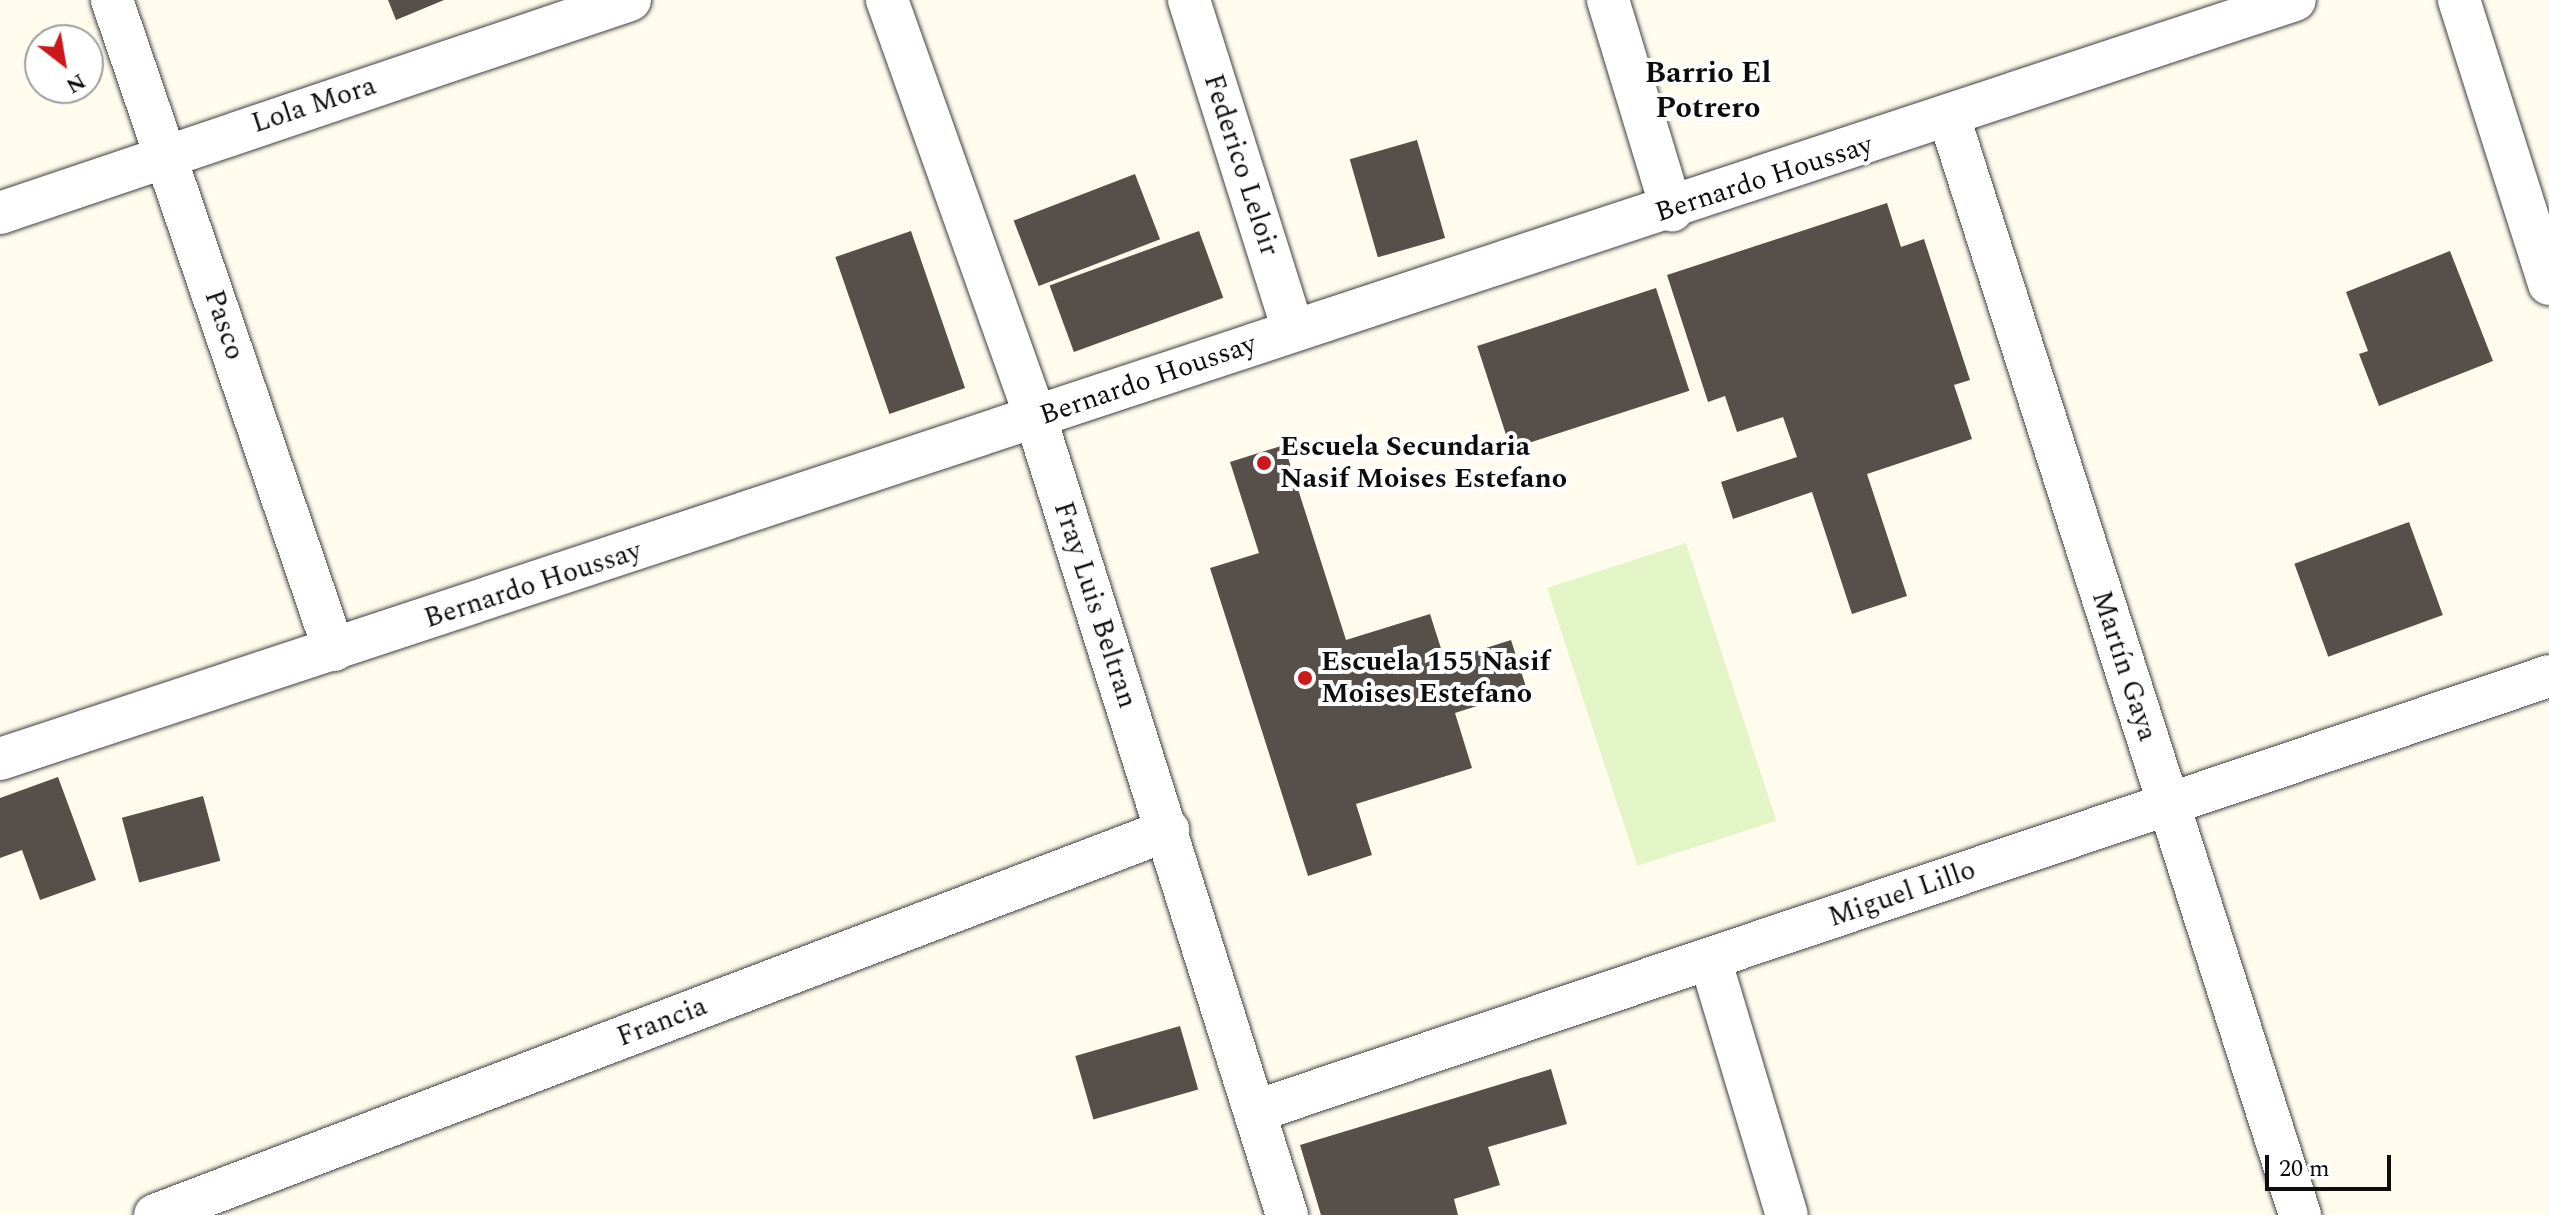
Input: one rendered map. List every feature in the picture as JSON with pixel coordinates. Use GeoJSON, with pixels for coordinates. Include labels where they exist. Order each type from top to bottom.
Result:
{"type":"FeatureCollection","features":[{"type":"Feature","properties":{"kind":"street","name":"Pasco"},"geometry":{"type":"LineString","coordinates":[[112,0],[334,650]]}},
{"type":"Feature","properties":{"kind":"street","name":"Lola Mora"},"geometry":{"type":"LineString","coordinates":[[0,213],[165,154],[630,0]]}},
{"type":"Feature","properties":{"kind":"street","name":"Fray Luis Beltran"},"geometry":{"type":"LineString","coordinates":[[887,0],[1036,419],[1287,1215]]}},
{"type":"Feature","properties":{"kind":"street","name":"Federico Leloir"},"geometry":{"type":"LineString","coordinates":[[1189,0],[1293,330]]}},
{"type":"Feature","properties":{"kind":"street"},"geometry":{"type":"LineString","coordinates":[[1608,0],[1672,210]]}},
{"type":"Feature","properties":{"kind":"street","name":"Bernardo Houssay"},"geometry":{"type":"LineString","coordinates":[[0,759],[1036,419],[1293,330],[1672,210],[2295,0]]}},
{"type":"Feature","properties":{"kind":"street"},"geometry":{"type":"LineString","coordinates":[[2459,0],[2549,284]]}},
{"type":"Feature","properties":{"kind":"street","name":"Martín Gaya"},"geometry":{"type":"LineString","coordinates":[[1949,117],[2300,1215]]}},
{"type":"Feature","properties":{"kind":"street","name":"Miguel Lillo"},"geometry":{"type":"LineString","coordinates":[[1256,1111],[2549,676]]}},
{"type":"Feature","properties":{"kind":"street","name":"Francia"},"geometry":{"type":"LineString","coordinates":[[155,1215],[1168,830]]}},
{"type":"Feature","properties":{"kind":"street"},"geometry":{"type":"LineString","coordinates":[[1710,959],[1787,1215]]}},
{"type":"Feature","properties":{"kind":"green space"},"geometry":{"type":"Polygon","coordinates":[[[1686,543],[1776,821],[1637,866],[1547,588],[1686,543]]]}},
{"type":"Feature","properties":{"kind":"building"},"geometry":{"type":"Polygon","coordinates":[[[388,0],[444,0],[396,20],[388,0]]]}},
{"type":"Feature","properties":{"kind":"building"},"geometry":{"type":"Polygon","coordinates":[[[1417,140],[1445,238],[1378,257],[1350,159],[1417,140]]]}},
{"type":"Feature","properties":{"kind":"building"},"geometry":{"type":"Polygon","coordinates":[[[1135,174],[1160,239],[1039,286],[1014,221],[1135,174]]]}},
{"type":"Feature","properties":{"kind":"building"},"geometry":{"type":"Polygon","coordinates":[[[1887,203],[1901,247],[1924,239],[1970,380],[1954,385],[1972,439],[1867,474],[1907,596],[1852,614],[1812,492],[1733,519],[1721,482],[1797,457],[1783,417],[1737,432],[1725,396],[1708,402],[1667,275],[1887,203]]]}},
{"type":"Feature","properties":{"kind":"building"},"geometry":{"type":"Polygon","coordinates":[[[911,231],[965,388],[889,414],[835,257],[911,231]]]}},
{"type":"Feature","properties":{"kind":"building"},"geometry":{"type":"Polygon","coordinates":[[[1199,231],[1223,298],[1074,352],[1050,285],[1199,231]]]}},
{"type":"Feature","properties":{"kind":"building"},"geometry":{"type":"Polygon","coordinates":[[[2450,251],[2493,361],[2379,406],[2359,354],[2368,351],[2346,292],[2450,251]]]}},
{"type":"Feature","properties":{"kind":"building"},"geometry":{"type":"Polygon","coordinates":[[[1656,288],[1689,391],[1511,449],[1477,346],[1656,288]]]}},
{"type":"Feature","properties":{"kind":"building"},"geometry":{"type":"Polygon","coordinates":[[[1284,445],[1346,640],[1430,614],[1445,661],[1511,640],[1527,690],[1455,713],[1472,768],[1356,804],[1372,855],[1308,876],[1210,568],[1259,553],[1230,462],[1284,445]]]}},
{"type":"Feature","properties":{"kind":"building"},"geometry":{"type":"Polygon","coordinates":[[[2409,522],[2443,615],[2328,657],[2294,564],[2409,522]]]}},
{"type":"Feature","properties":{"kind":"building"},"geometry":{"type":"Polygon","coordinates":[[[58,777],[96,880],[40,900],[22,850],[0,858],[0,798],[58,777]]]}},
{"type":"Feature","properties":{"kind":"building"},"geometry":{"type":"Polygon","coordinates":[[[203,796],[220,861],[139,882],[122,818],[203,796]]]}},
{"type":"Feature","properties":{"kind":"building"},"geometry":{"type":"Polygon","coordinates":[[[1180,1026],[1198,1089],[1093,1119],[1075,1056],[1180,1026]]]}},
{"type":"Feature","properties":{"kind":"building"},"geometry":{"type":"Polygon","coordinates":[[[1551,1069],[1567,1124],[1488,1147],[1500,1185],[1454,1199],[1458,1215],[1321,1215],[1300,1145],[1551,1069]]]}},
{"type":"Feature","properties":{"kind":"place","name":"Escuela Secundaria Nasif Moises Estefano"},"geometry":{"type":"Point","coordinates":[1264,463]}},
{"type":"Feature","properties":{"kind":"place","name":"Escuela 155 Nasif Moises Estefano"},"geometry":{"type":"Point","coordinates":[1305,678]}},
{"type":"Feature","properties":{"kind":"district","name":"Barrio El Potrero"},"geometry":{"type":"Point","coordinates":[1708,90]}}]}
